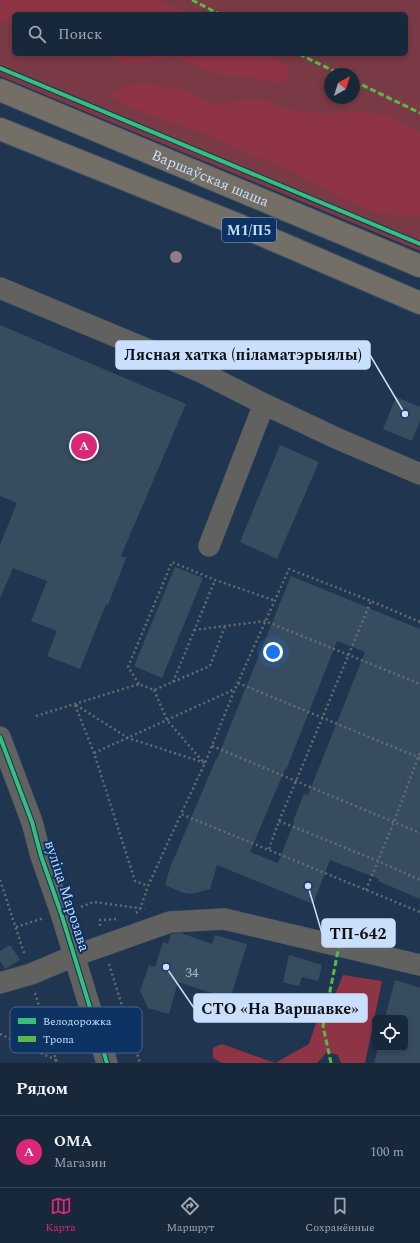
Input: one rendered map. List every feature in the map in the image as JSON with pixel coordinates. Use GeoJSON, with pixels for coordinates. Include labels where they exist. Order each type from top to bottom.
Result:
{"type":"FeatureCollection","features":[{"type":"Feature","properties":{"kind":"highway","name":"Варшаўская шаша"},"geometry":{"type":"LineString","coordinates":[[0,90],[420,266]]}},
{"type":"Feature","properties":{"kind":"highway","name":"М1/П5"},"geometry":{"type":"LineString","coordinates":[[0,129],[241,226],[420,303]]}},
{"type":"Feature","properties":{"kind":"street"},"geometry":{"type":"LineString","coordinates":[[0,288],[199,371],[336,438],[420,474]]}},
{"type":"Feature","properties":{"kind":"street"},"geometry":{"type":"LineString","coordinates":[[209,546],[264,404]]}},
{"type":"Feature","properties":{"kind":"street","name":"вуліца Марозава"},"geometry":{"type":"LineString","coordinates":[[0,737],[32,822],[41,856],[90,1007]]}},
{"type":"Feature","properties":{"kind":"street"},"geometry":{"type":"LineString","coordinates":[[0,983],[31,974],[74,956],[170,922],[224,920],[420,965]]}},
{"type":"Feature","properties":{"kind":"street","name":"вуліца Марозава"},"geometry":{"type":"LineString","coordinates":[[104,1053],[107,1063]]}},
{"type":"Feature","properties":{"kind":"path"},"geometry":{"type":"LineString","coordinates":[[205,763],[167,720],[154,690],[139,684],[128,667],[172,562],[215,580],[276,601]]}},
{"type":"Feature","properties":{"kind":"path"},"geometry":{"type":"LineString","coordinates":[[135,913],[140,909],[148,886],[205,763],[235,689],[290,569],[371,600],[420,622]]}},
{"type":"Feature","properties":{"kind":"path"},"geometry":{"type":"LineString","coordinates":[[172,682],[215,580]]}},
{"type":"Feature","properties":{"kind":"path"},"geometry":{"type":"LineString","coordinates":[[269,850],[279,820],[323,718],[371,600]]}},
{"type":"Feature","properties":{"kind":"path"},"geometry":{"type":"LineString","coordinates":[[194,630],[266,621],[420,684]]}},
{"type":"Feature","properties":{"kind":"path"},"geometry":{"type":"LineString","coordinates":[[154,690],[210,666],[225,626]]}},
{"type":"Feature","properties":{"kind":"path"},"geometry":{"type":"LineString","coordinates":[[238,683],[419,758]]}},
{"type":"Feature","properties":{"kind":"path"},"geometry":{"type":"LineString","coordinates":[[36,716],[139,684]]}},
{"type":"Feature","properties":{"kind":"path"},"geometry":{"type":"LineString","coordinates":[[94,753],[235,689]]}},
{"type":"Feature","properties":{"kind":"path"},"geometry":{"type":"LineString","coordinates":[[75,705],[128,738],[205,763]]}},
{"type":"Feature","properties":{"kind":"path"},"geometry":{"type":"LineString","coordinates":[[75,705],[94,753],[134,881],[148,886]]}},
{"type":"Feature","properties":{"kind":"path"},"geometry":{"type":"LineString","coordinates":[[212,746],[420,833]]}},
{"type":"Feature","properties":{"kind":"path"},"geometry":{"type":"LineString","coordinates":[[366,890],[394,822],[420,752]]}},
{"type":"Feature","properties":{"kind":"path"},"geometry":{"type":"LineString","coordinates":[[181,814],[420,912]]}},
{"type":"Feature","properties":{"kind":"path"},"geometry":{"type":"LineString","coordinates":[[279,820],[420,880]]}},
{"type":"Feature","properties":{"kind":"path"},"geometry":{"type":"LineString","coordinates":[[81,907],[94,902]]}},
{"type":"Feature","properties":{"kind":"path"},"geometry":{"type":"LineString","coordinates":[[16,927],[45,918]]}},
{"type":"Feature","properties":{"kind":"path"},"geometry":{"type":"LineString","coordinates":[[122,918],[100,920],[103,946],[122,1007]]}},
{"type":"Feature","properties":{"kind":"path"},"geometry":{"type":"LineString","coordinates":[[0,1034],[10,1039]]}},
{"type":"Feature","properties":{"kind":"path"},"geometry":{"type":"LineString","coordinates":[[41,1053],[56,1060],[55,1063]]}},
{"type":"Feature","properties":{"kind":"path"},"geometry":{"type":"LineString","coordinates":[[137,1053],[140,1063]]}},
{"type":"Feature","properties":{"kind":"shaded area"},"geometry":{"type":"Polygon","coordinates":[[[0,0],[420,0],[420,251],[0,76],[0,0]]]}},
{"type":"Feature","properties":{"kind":"shaded area"},"geometry":{"type":"Polygon","coordinates":[[[0,0],[160,0],[185,12],[12,12],[12,25],[0,20],[0,0]]]}},
{"type":"Feature","properties":{"kind":"shaded area"},"geometry":{"type":"Polygon","coordinates":[[[105,56],[269,56],[285,64],[290,76],[281,83],[213,73],[177,58],[125,64],[105,56]]]}},
{"type":"Feature","properties":{"kind":"shaded area"},"geometry":{"type":"Polygon","coordinates":[[[148,84],[186,90],[201,100],[219,104],[251,99],[269,102],[285,109],[311,113],[346,112],[386,114],[420,133],[420,215],[389,215],[367,209],[342,198],[287,168],[236,149],[216,138],[150,115],[125,104],[108,93],[126,86],[148,84]]]}},
{"type":"Feature","properties":{"kind":"shaded area"},"geometry":{"type":"Polygon","coordinates":[[[343,975],[382,981],[375,1015],[372,1015],[372,1029],[365,1063],[341,1063],[338,1055],[327,1052],[317,1063],[275,1063],[309,1044],[322,1005],[334,997],[343,975]]]}},
{"type":"Feature","properties":{"kind":"shaded area"},"geometry":{"type":"Polygon","coordinates":[[[222,1044],[275,1063],[222,1063],[213,1058],[213,1048],[222,1044]]]}},
{"type":"Feature","properties":{"kind":"building"},"geometry":{"type":"Polygon","coordinates":[[[0,325],[186,404],[121,556],[126,558],[108,605],[106,604],[80,669],[47,656],[57,631],[31,621],[47,581],[13,568],[0,598],[0,545],[17,503],[0,496],[0,325]]]}},
{"type":"Feature","properties":{"kind":"building"},"geometry":{"type":"Polygon","coordinates":[[[396,397],[420,407],[420,421],[412,441],[383,429],[396,397]]]}},
{"type":"Feature","properties":{"kind":"building"},"geometry":{"type":"Polygon","coordinates":[[[280,445],[319,462],[277,559],[240,542],[280,445]]]}},
{"type":"Feature","properties":{"kind":"building"},"geometry":{"type":"Polygon","coordinates":[[[175,567],[203,578],[162,678],[134,666],[175,567]]]}},
{"type":"Feature","properties":{"kind":"building"},"geometry":{"type":"Polygon","coordinates":[[[291,576],[420,629],[420,899],[378,881],[379,879],[330,860],[313,904],[217,865],[210,889],[191,894],[184,893],[165,885],[170,868],[217,759],[291,576]],[[337,641],[286,770],[285,769],[250,852],[278,863],[304,794],[308,795],[365,652],[337,641]]]}},
{"type":"Feature","properties":{"kind":"building"},"geometry":{"type":"Polygon","coordinates":[[[181,933],[212,944],[215,935],[247,944],[230,999],[178,982],[169,1014],[148,1008],[140,991],[149,965],[155,967],[163,942],[168,944],[171,934],[181,933]]]}},
{"type":"Feature","properties":{"kind":"building"},"geometry":{"type":"Polygon","coordinates":[[[10,945],[20,960],[5,969],[0,961],[0,951],[10,945]]]}},
{"type":"Feature","properties":{"kind":"building"},"geometry":{"type":"Polygon","coordinates":[[[289,955],[322,965],[318,981],[302,977],[299,986],[283,982],[289,955]]]}},
{"type":"Feature","properties":{"kind":"building"},"geometry":{"type":"Polygon","coordinates":[[[395,980],[420,988],[420,1063],[374,1063],[377,1051],[408,1051],[408,1015],[386,1015],[395,980]]]}},
{"type":"Feature","properties":{"kind":"marked path"},"geometry":{"type":"LineString","coordinates":[[192,0],[215,12]]}},
{"type":"Feature","properties":{"kind":"marked path"},"geometry":{"type":"LineString","coordinates":[[303,56],[328,68]]}},
{"type":"Feature","properties":{"kind":"marked path"},"geometry":{"type":"LineString","coordinates":[[360,84],[420,113]]}},
{"type":"Feature","properties":{"kind":"marked path"},"geometry":{"type":"LineString","coordinates":[[331,1063],[323,1026],[339,946]]}},
{"type":"Feature","properties":{"kind":"cycle path"},"geometry":{"type":"LineString","coordinates":[[0,68],[420,244]]}},
{"type":"Feature","properties":{"kind":"cycle path"},"geometry":{"type":"LineString","coordinates":[[0,737],[32,822],[41,856],[61,913],[90,1007]]}},
{"type":"Feature","properties":{"kind":"cycle path"},"geometry":{"type":"LineString","coordinates":[[104,1053],[107,1063]]}},
{"type":"Feature","properties":{"kind":"place","name":"Лясная хатка (піламатэрыялы)"},"geometry":{"type":"Point","coordinates":[405,414]}},
{"type":"Feature","properties":{"kind":"place","name":"ОМА"},"geometry":{"type":"Point","coordinates":[84,446]}},
{"type":"Feature","properties":{"kind":"place","name":"ТП-642"},"geometry":{"type":"Point","coordinates":[308,886]}},
{"type":"Feature","properties":{"kind":"place","name":"СТО «На Варшавке»"},"geometry":{"type":"Point","coordinates":[166,967]}}]}
